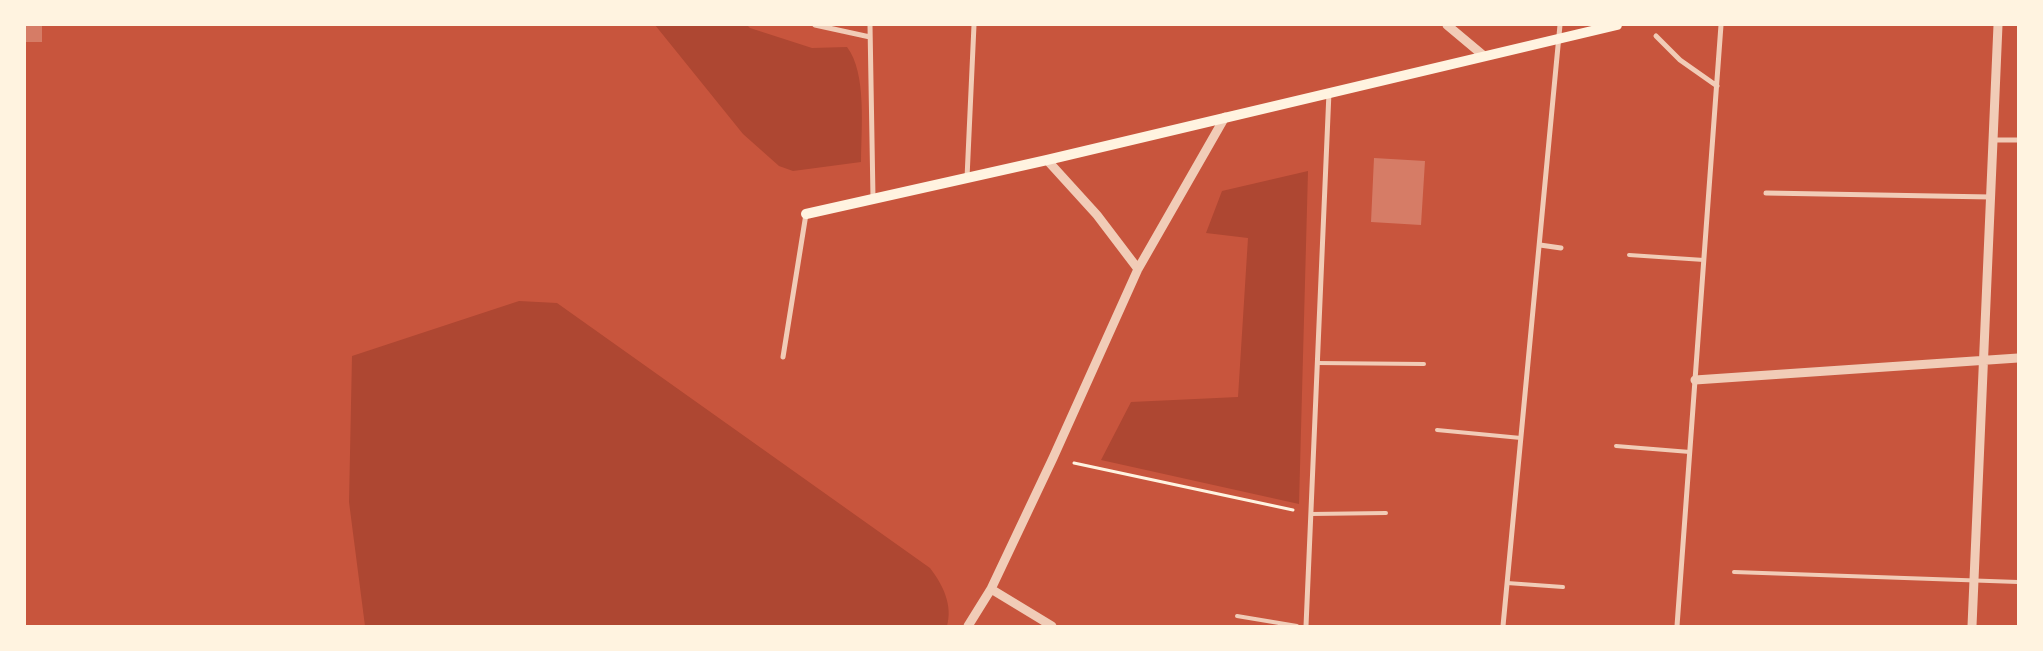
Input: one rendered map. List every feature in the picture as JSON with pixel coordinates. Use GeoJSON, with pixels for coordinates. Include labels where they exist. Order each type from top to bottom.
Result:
{"type":"FeatureCollection","features":[{"type":"Feature","properties":{"kind":"main road"},"geometry":{"type":"LineString","coordinates":[[806,214],[1047,160],[1616,25]]}},
{"type":"Feature","properties":{"kind":"street"},"geometry":{"type":"LineString","coordinates":[[815,25],[870,37]]}},
{"type":"Feature","properties":{"kind":"street"},"geometry":{"type":"LineString","coordinates":[[870,25],[872,198]]}},
{"type":"Feature","properties":{"kind":"street"},"geometry":{"type":"LineString","coordinates":[[967,178],[974,25]]}},
{"type":"Feature","properties":{"kind":"street"},"geometry":{"type":"LineString","coordinates":[[1447,25],[1484,56]]}},
{"type":"Feature","properties":{"kind":"street"},"geometry":{"type":"LineString","coordinates":[[1503,626],[1560,25]]}},
{"type":"Feature","properties":{"kind":"street"},"geometry":{"type":"LineString","coordinates":[[1676,626],[1720,25]]}},
{"type":"Feature","properties":{"kind":"street"},"geometry":{"type":"LineString","coordinates":[[1972,626],[1998,25]]}},
{"type":"Feature","properties":{"kind":"street"},"geometry":{"type":"LineString","coordinates":[[1656,36],[1680,60],[1717,86]]}},
{"type":"Feature","properties":{"kind":"street"},"geometry":{"type":"LineString","coordinates":[[1306,626],[1329,92]]}},
{"type":"Feature","properties":{"kind":"street"},"geometry":{"type":"LineString","coordinates":[[968,626],[991,589],[1053,458],[1138,269],[1225,117]]}},
{"type":"Feature","properties":{"kind":"street"},"geometry":{"type":"LineString","coordinates":[[1994,140],[2018,140]]}},
{"type":"Feature","properties":{"kind":"street"},"geometry":{"type":"LineString","coordinates":[[1047,160],[1097,215],[1138,269]]}},
{"type":"Feature","properties":{"kind":"street"},"geometry":{"type":"LineString","coordinates":[[1766,193],[1991,197]]}},
{"type":"Feature","properties":{"kind":"street"},"geometry":{"type":"LineString","coordinates":[[783,356],[806,214]]}},
{"type":"Feature","properties":{"kind":"street"},"geometry":{"type":"LineString","coordinates":[[1540,245],[1560,248]]}},
{"type":"Feature","properties":{"kind":"street"},"geometry":{"type":"LineString","coordinates":[[1695,380],[2018,358]]}},
{"type":"Feature","properties":{"kind":"street"},"geometry":{"type":"LineString","coordinates":[[991,589],[1052,626]]}},
{"type":"Feature","properties":{"kind":"lane"},"geometry":{"type":"LineString","coordinates":[[1629,255],[1704,260]]}},
{"type":"Feature","properties":{"kind":"lane"},"geometry":{"type":"LineString","coordinates":[[1317,363],[1424,364]]}},
{"type":"Feature","properties":{"kind":"lane"},"geometry":{"type":"LineString","coordinates":[[1437,430],[1521,438]]}},
{"type":"Feature","properties":{"kind":"lane"},"geometry":{"type":"LineString","coordinates":[[1616,446],[1690,452]]}},
{"type":"Feature","properties":{"kind":"lane"},"geometry":{"type":"LineString","coordinates":[[1311,514],[1386,513]]}},
{"type":"Feature","properties":{"kind":"lane"},"geometry":{"type":"LineString","coordinates":[[1734,572],[2018,582]]}},
{"type":"Feature","properties":{"kind":"lane"},"geometry":{"type":"LineString","coordinates":[[1507,582],[1563,587]]}},
{"type":"Feature","properties":{"kind":"lane"},"geometry":{"type":"LineString","coordinates":[[1237,616],[1297,626]]}},
{"type":"Feature","properties":{"kind":"path"},"geometry":{"type":"LineString","coordinates":[[1053,458],[1311,514]]}},
{"type":"Feature","properties":{"kind":"shaded area"},"geometry":{"type":"Polygon","coordinates":[[[655,25],[747,25],[750,28],[812,48],[847,47],[858,71],[860,86],[862,118],[861,162],[793,171],[779,166],[743,134],[655,25]]]}},
{"type":"Feature","properties":{"kind":"shaded area"},"geometry":{"type":"Polygon","coordinates":[[[1308,171],[1299,504],[1101,460],[1131,402],[1238,397],[1248,238],[1206,233],[1222,191],[1308,171]]]}},
{"type":"Feature","properties":{"kind":"shaded area"},"geometry":{"type":"Polygon","coordinates":[[[519,301],[557,303],[930,568],[946,596],[949,610],[947,626],[365,626],[349,502],[352,356],[519,301]]]}},
{"type":"Feature","properties":{"kind":"building"},"geometry":{"type":"Polygon","coordinates":[[[25,25],[42,25],[42,42],[25,42],[25,25]]]}},
{"type":"Feature","properties":{"kind":"building"},"geometry":{"type":"Polygon","coordinates":[[[1374,158],[1425,161],[1421,225],[1371,222],[1374,158]]]}}]}
